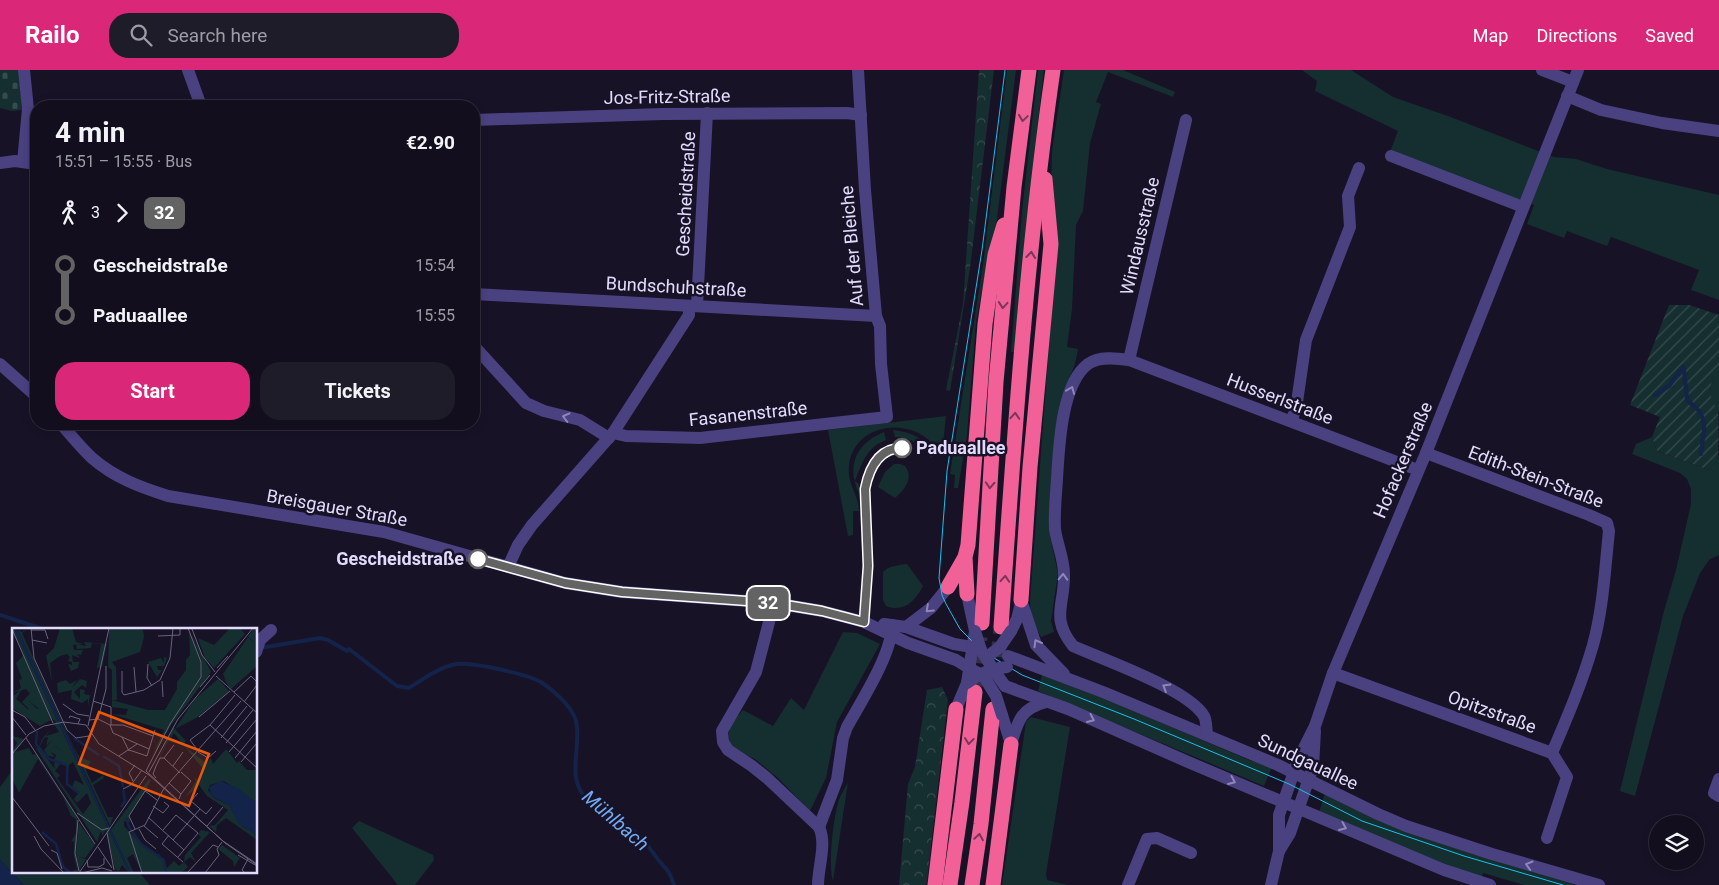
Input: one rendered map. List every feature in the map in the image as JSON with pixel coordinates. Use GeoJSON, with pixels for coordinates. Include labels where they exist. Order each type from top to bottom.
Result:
{"type":"FeatureCollection","features":[{"type":"Feature","properties":{"kind":"highway"},"geometry":{"type":"LineString","coordinates":[[978,627],[996,382],[1014,187],[1030,70]]}},
{"type":"Feature","properties":{"kind":"highway"},"geometry":{"type":"LineString","coordinates":[[1006,629],[1018,380],[1042,143],[1052,70]]}},
{"type":"Feature","properties":{"kind":"highway"},"geometry":{"type":"LineString","coordinates":[[1022,600],[1030,467],[1051,244],[1042,143]]}},
{"type":"Feature","properties":{"kind":"highway"},"geometry":{"type":"LineString","coordinates":[[948,587],[965,557],[968,545],[986,315],[995,255],[1014,187]]}},
{"type":"Feature","properties":{"kind":"highway"},"geometry":{"type":"LineString","coordinates":[[965,557],[967,594]]}},
{"type":"Feature","properties":{"kind":"highway"},"geometry":{"type":"LineString","coordinates":[[938,885],[962,802],[968,689]]}},
{"type":"Feature","properties":{"kind":"highway"},"geometry":{"type":"LineString","coordinates":[[938,885],[956,709]]}},
{"type":"Feature","properties":{"kind":"highway"},"geometry":{"type":"LineString","coordinates":[[972,885],[998,712]]}},
{"type":"Feature","properties":{"kind":"highway"},"geometry":{"type":"LineString","coordinates":[[992,885],[1011,744]]}},
{"type":"Feature","properties":{"kind":"street"},"geometry":{"type":"LineString","coordinates":[[23,162],[28,109],[24,70]]}},
{"type":"Feature","properties":{"kind":"street"},"geometry":{"type":"LineString","coordinates":[[188,70],[199,100]]}},
{"type":"Feature","properties":{"kind":"street","name":"Auf der Bleiche"},"geometry":{"type":"LineString","coordinates":[[858,70],[865,190],[876,316],[880,326],[881,364],[887,417]]}},
{"type":"Feature","properties":{"kind":"street"},"geometry":{"type":"LineString","coordinates":[[1542,70],[1576,76]]}},
{"type":"Feature","properties":{"kind":"street","name":"Hofackerstraße"},"geometry":{"type":"LineString","coordinates":[[1278,851],[1279,815],[1291,778],[1315,726],[1333,673],[1426,453],[1576,76]]}},
{"type":"Feature","properties":{"kind":"street"},"geometry":{"type":"LineString","coordinates":[[1567,96],[1602,110],[1662,123],[1719,131]]}},
{"type":"Feature","properties":{"kind":"street","name":"Jos-Fritz-Straße"},"geometry":{"type":"LineString","coordinates":[[480,120],[707,113],[847,113],[861,116]]}},
{"type":"Feature","properties":{"kind":"street","name":"Gescheidstraße"},"geometry":{"type":"LineString","coordinates":[[508,567],[518,545],[532,525],[611,436],[693,306],[707,113]]}},
{"type":"Feature","properties":{"kind":"street","name":"Windausstraße"},"geometry":{"type":"LineString","coordinates":[[1129,360],[1186,120]]}},
{"type":"Feature","properties":{"kind":"street"},"geometry":{"type":"LineString","coordinates":[[1391,156],[1523,207]]}},
{"type":"Feature","properties":{"kind":"street"},"geometry":{"type":"LineString","coordinates":[[0,163],[30,163]]}},
{"type":"Feature","properties":{"kind":"street"},"geometry":{"type":"LineString","coordinates":[[1291,421],[1296,409],[1306,340],[1350,227],[1348,196],[1359,168]]}},
{"type":"Feature","properties":{"kind":"street","name":"Bundschuhstraße"},"geometry":{"type":"LineString","coordinates":[[480,294],[876,316]]}},
{"type":"Feature","properties":{"kind":"street","name":"Fasanenstraße"},"geometry":{"type":"LineString","coordinates":[[480,353],[526,403],[544,412],[580,420],[611,436],[700,438],[887,417]]}},
{"type":"Feature","properties":{"kind":"street","name":"Husserlstraße"},"geometry":{"type":"LineString","coordinates":[[1207,735],[1204,717],[1189,701],[1159,683],[1073,646],[1064,636],[1060,625],[1064,575],[1058,548],[1054,508],[1064,413],[1081,370],[1090,362],[1112,357],[1129,360],[1418,470]]}},
{"type":"Feature","properties":{"kind":"street"},"geometry":{"type":"LineString","coordinates":[[0,364],[30,391]]}},
{"type":"Feature","properties":{"kind":"street","name":"Breisgauer Straße"},"geometry":{"type":"LineString","coordinates":[[66,430],[91,457],[107,470],[134,485],[160,493],[281,516],[384,532],[558,582],[622,592],[774,603],[822,611],[892,630],[973,659]]}},
{"type":"Feature","properties":{"kind":"street","name":"Edith-Stein-Straße"},"geometry":{"type":"LineString","coordinates":[[1426,453],[1607,523],[1609,531],[1602,596],[1593,644],[1576,699],[1552,753]]}},
{"type":"Feature","properties":{"kind":"street"},"geometry":{"type":"LineString","coordinates":[[906,626],[931,608],[948,587]]}},
{"type":"Feature","properties":{"kind":"street"},"geometry":{"type":"LineString","coordinates":[[956,709],[968,689],[978,627],[969,611],[967,594]]}},
{"type":"Feature","properties":{"kind":"street"},"geometry":{"type":"LineString","coordinates":[[973,659],[1000,647],[1006,629],[1017,619],[1022,600]]}},
{"type":"Feature","properties":{"kind":"street"},"geometry":{"type":"LineString","coordinates":[[1022,600],[1036,645],[1067,677]]}},
{"type":"Feature","properties":{"kind":"street"},"geometry":{"type":"LineString","coordinates":[[774,603],[756,672],[722,732],[723,742],[728,750],[767,778],[819,827],[822,834],[822,842],[818,885]]}},
{"type":"Feature","properties":{"kind":"street","name":"Breisgauer Straße"},"geometry":{"type":"LineString","coordinates":[[892,630],[906,626],[973,659]]}},
{"type":"Feature","properties":{"kind":"street"},"geometry":{"type":"LineString","coordinates":[[258,646],[260,640],[271,630]]}},
{"type":"Feature","properties":{"kind":"street"},"geometry":{"type":"LineString","coordinates":[[819,827],[837,780],[843,738],[847,726],[879,666],[892,630]]}},
{"type":"Feature","properties":{"kind":"street"},"geometry":{"type":"LineString","coordinates":[[973,659],[1005,686],[1068,709],[1444,870],[1490,885]]}},
{"type":"Feature","properties":{"kind":"street"},"geometry":{"type":"LineString","coordinates":[[973,659],[996,696],[998,712],[1011,744]]}},
{"type":"Feature","properties":{"kind":"street","name":"Sundgauallee"},"geometry":{"type":"LineString","coordinates":[[973,659],[1007,662],[1045,669],[1207,735],[1306,786],[1430,835],[1599,885]]}},
{"type":"Feature","properties":{"kind":"street","name":"Opitzstraße"},"geometry":{"type":"LineString","coordinates":[[1333,673],[1552,753],[1567,777],[1547,838]]}},
{"type":"Feature","properties":{"kind":"street"},"geometry":{"type":"LineString","coordinates":[[1011,744],[1021,716],[1035,705],[1046,702]]}},
{"type":"Feature","properties":{"kind":"street","name":"Hofackerstraße"},"geometry":{"type":"LineString","coordinates":[[1278,851],[1290,833],[1313,767],[1315,726]]}},
{"type":"Feature","properties":{"kind":"street"},"geometry":{"type":"LineString","coordinates":[[1717,795],[1719,779]]}},
{"type":"Feature","properties":{"kind":"street"},"geometry":{"type":"LineString","coordinates":[[1128,885],[1147,839],[1157,838],[1191,853]]}},
{"type":"Feature","properties":{"kind":"street"},"geometry":{"type":"LineString","coordinates":[[1271,885],[1278,851]]}},
{"type":"Feature","properties":{"kind":"green space"},"geometry":{"type":"Polygon","coordinates":[[[0,70],[19,70],[22,110],[12,111],[0,108],[0,70]]]}},
{"type":"Feature","properties":{"kind":"green space"},"geometry":{"type":"Polygon","coordinates":[[[979,70],[994,70],[970,268],[950,391],[946,390],[963,304],[979,70]]]}},
{"type":"Feature","properties":{"kind":"green space"},"geometry":{"type":"Polygon","coordinates":[[[1007,70],[1016,70],[995,234],[987,263],[976,323],[967,435],[958,488],[954,488],[955,475],[950,474],[983,264],[1007,70]]]}},
{"type":"Feature","properties":{"kind":"green space"},"geometry":{"type":"Polygon","coordinates":[[[1038,70],[1044,70],[1027,216],[1015,352],[1011,352],[1022,211],[1038,70]]]}},
{"type":"Feature","properties":{"kind":"green space"},"geometry":{"type":"Polygon","coordinates":[[[1064,70],[1123,70],[1175,92],[1173,97],[1108,72],[1096,102],[1101,104],[1090,143],[1083,211],[1076,225],[1072,309],[1067,347],[1078,349],[1075,364],[1061,402],[1050,536],[1058,573],[1051,621],[1054,632],[1041,637],[1031,618],[1030,600],[1055,265],[1051,188],[1052,151],[1064,70]]]}},
{"type":"Feature","properties":{"kind":"green space"},"geometry":{"type":"Polygon","coordinates":[[[1302,70],[1351,70],[1393,97],[1554,157],[1576,159],[1607,169],[1719,195],[1719,300],[1691,290],[1699,270],[1611,237],[1607,246],[1567,231],[1564,238],[1527,224],[1534,205],[1512,199],[1390,152],[1398,131],[1315,91],[1317,81],[1302,70]]]}},
{"type":"Feature","properties":{"kind":"green space"},"geometry":{"type":"Polygon","coordinates":[[[1669,305],[1689,305],[1719,315],[1719,375],[1714,375],[1711,386],[1712,398],[1718,412],[1718,453],[1714,468],[1709,470],[1657,451],[1652,437],[1660,417],[1630,405],[1669,305]]]}},
{"type":"Feature","properties":{"kind":"green space"},"geometry":{"type":"Polygon","coordinates":[[[1714,374],[1719,375],[1719,413],[1715,409],[1710,395],[1714,374]]]}},
{"type":"Feature","properties":{"kind":"green space"},"geometry":{"type":"Polygon","coordinates":[[[946,416],[943,443],[932,443],[909,429],[895,428],[882,429],[860,441],[853,452],[849,466],[851,484],[859,511],[853,511],[853,535],[848,536],[828,430],[946,416]]]}},
{"type":"Feature","properties":{"kind":"green space"},"geometry":{"type":"Polygon","coordinates":[[[893,430],[906,432],[918,437],[931,449],[934,455],[931,458],[916,443],[895,437],[893,430]]]}},
{"type":"Feature","properties":{"kind":"green space"},"geometry":{"type":"Polygon","coordinates":[[[884,432],[886,440],[870,451],[860,468],[855,481],[859,484],[859,493],[855,483],[853,474],[856,456],[866,442],[884,432]]]}},
{"type":"Feature","properties":{"kind":"green space"},"geometry":{"type":"Polygon","coordinates":[[[1652,437],[1657,451],[1709,470],[1714,468],[1719,454],[1719,555],[1710,559],[1700,573],[1683,616],[1635,796],[1620,791],[1691,504],[1691,489],[1687,479],[1680,473],[1632,454],[1636,444],[1652,437]]]}},
{"type":"Feature","properties":{"kind":"green space"},"geometry":{"type":"Polygon","coordinates":[[[894,464],[905,466],[909,475],[905,487],[895,498],[878,487],[885,472],[894,464]]]}},
{"type":"Feature","properties":{"kind":"green space"},"geometry":{"type":"Polygon","coordinates":[[[907,564],[923,586],[913,601],[904,607],[892,608],[886,606],[883,600],[883,572],[897,565],[907,564]]]}},
{"type":"Feature","properties":{"kind":"green space"},"geometry":{"type":"Polygon","coordinates":[[[843,632],[857,633],[880,644],[837,722],[826,778],[810,811],[779,779],[755,759],[731,748],[729,731],[743,710],[773,726],[791,698],[804,710],[843,632]]]}},
{"type":"Feature","properties":{"kind":"green space"},"geometry":{"type":"Polygon","coordinates":[[[1042,675],[1077,687],[1249,760],[1272,767],[1264,786],[1038,691],[1042,675]]]}},
{"type":"Feature","properties":{"kind":"green space"},"geometry":{"type":"Polygon","coordinates":[[[942,687],[948,700],[927,881],[926,885],[899,885],[908,784],[915,767],[927,690],[942,687]]]}},
{"type":"Feature","properties":{"kind":"green space"},"geometry":{"type":"Polygon","coordinates":[[[1031,717],[1070,727],[1046,874],[1047,880],[1068,885],[1002,885],[1026,722],[1031,717]]]}},
{"type":"Feature","properties":{"kind":"green space"},"geometry":{"type":"Polygon","coordinates":[[[12,771],[12,872],[139,872],[150,885],[24,885],[0,860],[0,787],[12,771]]]}},
{"type":"Feature","properties":{"kind":"green space"},"geometry":{"type":"Polygon","coordinates":[[[848,782],[833,881],[831,854],[834,820],[839,800],[848,782]]]}},
{"type":"Feature","properties":{"kind":"green space"},"geometry":{"type":"Polygon","coordinates":[[[1325,793],[1574,882],[1573,885],[1524,885],[1483,873],[1481,879],[1319,812],[1325,793]]]}},
{"type":"Feature","properties":{"kind":"green space"},"geometry":{"type":"Polygon","coordinates":[[[359,821],[433,855],[434,860],[415,885],[398,885],[352,828],[359,821]]]}},
{"type":"Feature","properties":{"kind":"water"},"geometry":{"type":"Polygon","coordinates":[[[0,860],[24,885],[0,885],[0,860]]]}},
{"type":"Feature","properties":{"kind":"waterway"},"geometry":{"type":"LineString","coordinates":[[1655,395],[1669,386],[1683,367],[1687,398],[1698,410],[1703,421],[1704,431],[1701,454]]}},
{"type":"Feature","properties":{"kind":"waterway","name":"Mühlbach"},"geometry":{"type":"LineString","coordinates":[[0,615],[40,628]]}},
{"type":"Feature","properties":{"kind":"waterway","name":"Mühlbach"},"geometry":{"type":"LineString","coordinates":[[260,648],[320,638],[328,640],[347,651],[349,649],[397,686],[409,688],[426,677],[456,664],[499,669],[541,682],[556,694],[574,715],[577,731],[575,770],[579,789],[592,804],[622,822],[642,838],[668,871],[674,885]]}},
{"type":"Feature","properties":{"kind":"tunnel"},"geometry":{"type":"LineString","coordinates":[[996,680],[1001,627]]}},
{"type":"Feature","properties":{"kind":"tunnel"},"geometry":{"type":"LineString","coordinates":[[975,686],[980,637]]}},
{"type":"Feature","properties":{"kind":"tram line"},"geometry":{"type":"LineString","coordinates":[[1005,70],[982,250],[947,471],[939,578],[942,595],[960,629],[981,650],[1022,675],[1134,719],[1289,784],[1362,821],[1464,856],[1563,885]]}},
{"type":"Feature","properties":{"kind":"bus line","name":"32"},"geometry":{"type":"LineString","coordinates":[[478,559],[565,583],[622,592],[774,603],[846,616],[864,622],[868,566],[865,489],[871,468],[880,455],[893,448],[902,448]]}},
{"type":"Feature","properties":{"kind":"place","name":"Paduaallee"},"geometry":{"type":"Point","coordinates":[902,448]}},
{"type":"Feature","properties":{"kind":"place","name":"Gescheidstraße"},"geometry":{"type":"Point","coordinates":[478,559]}}]}
